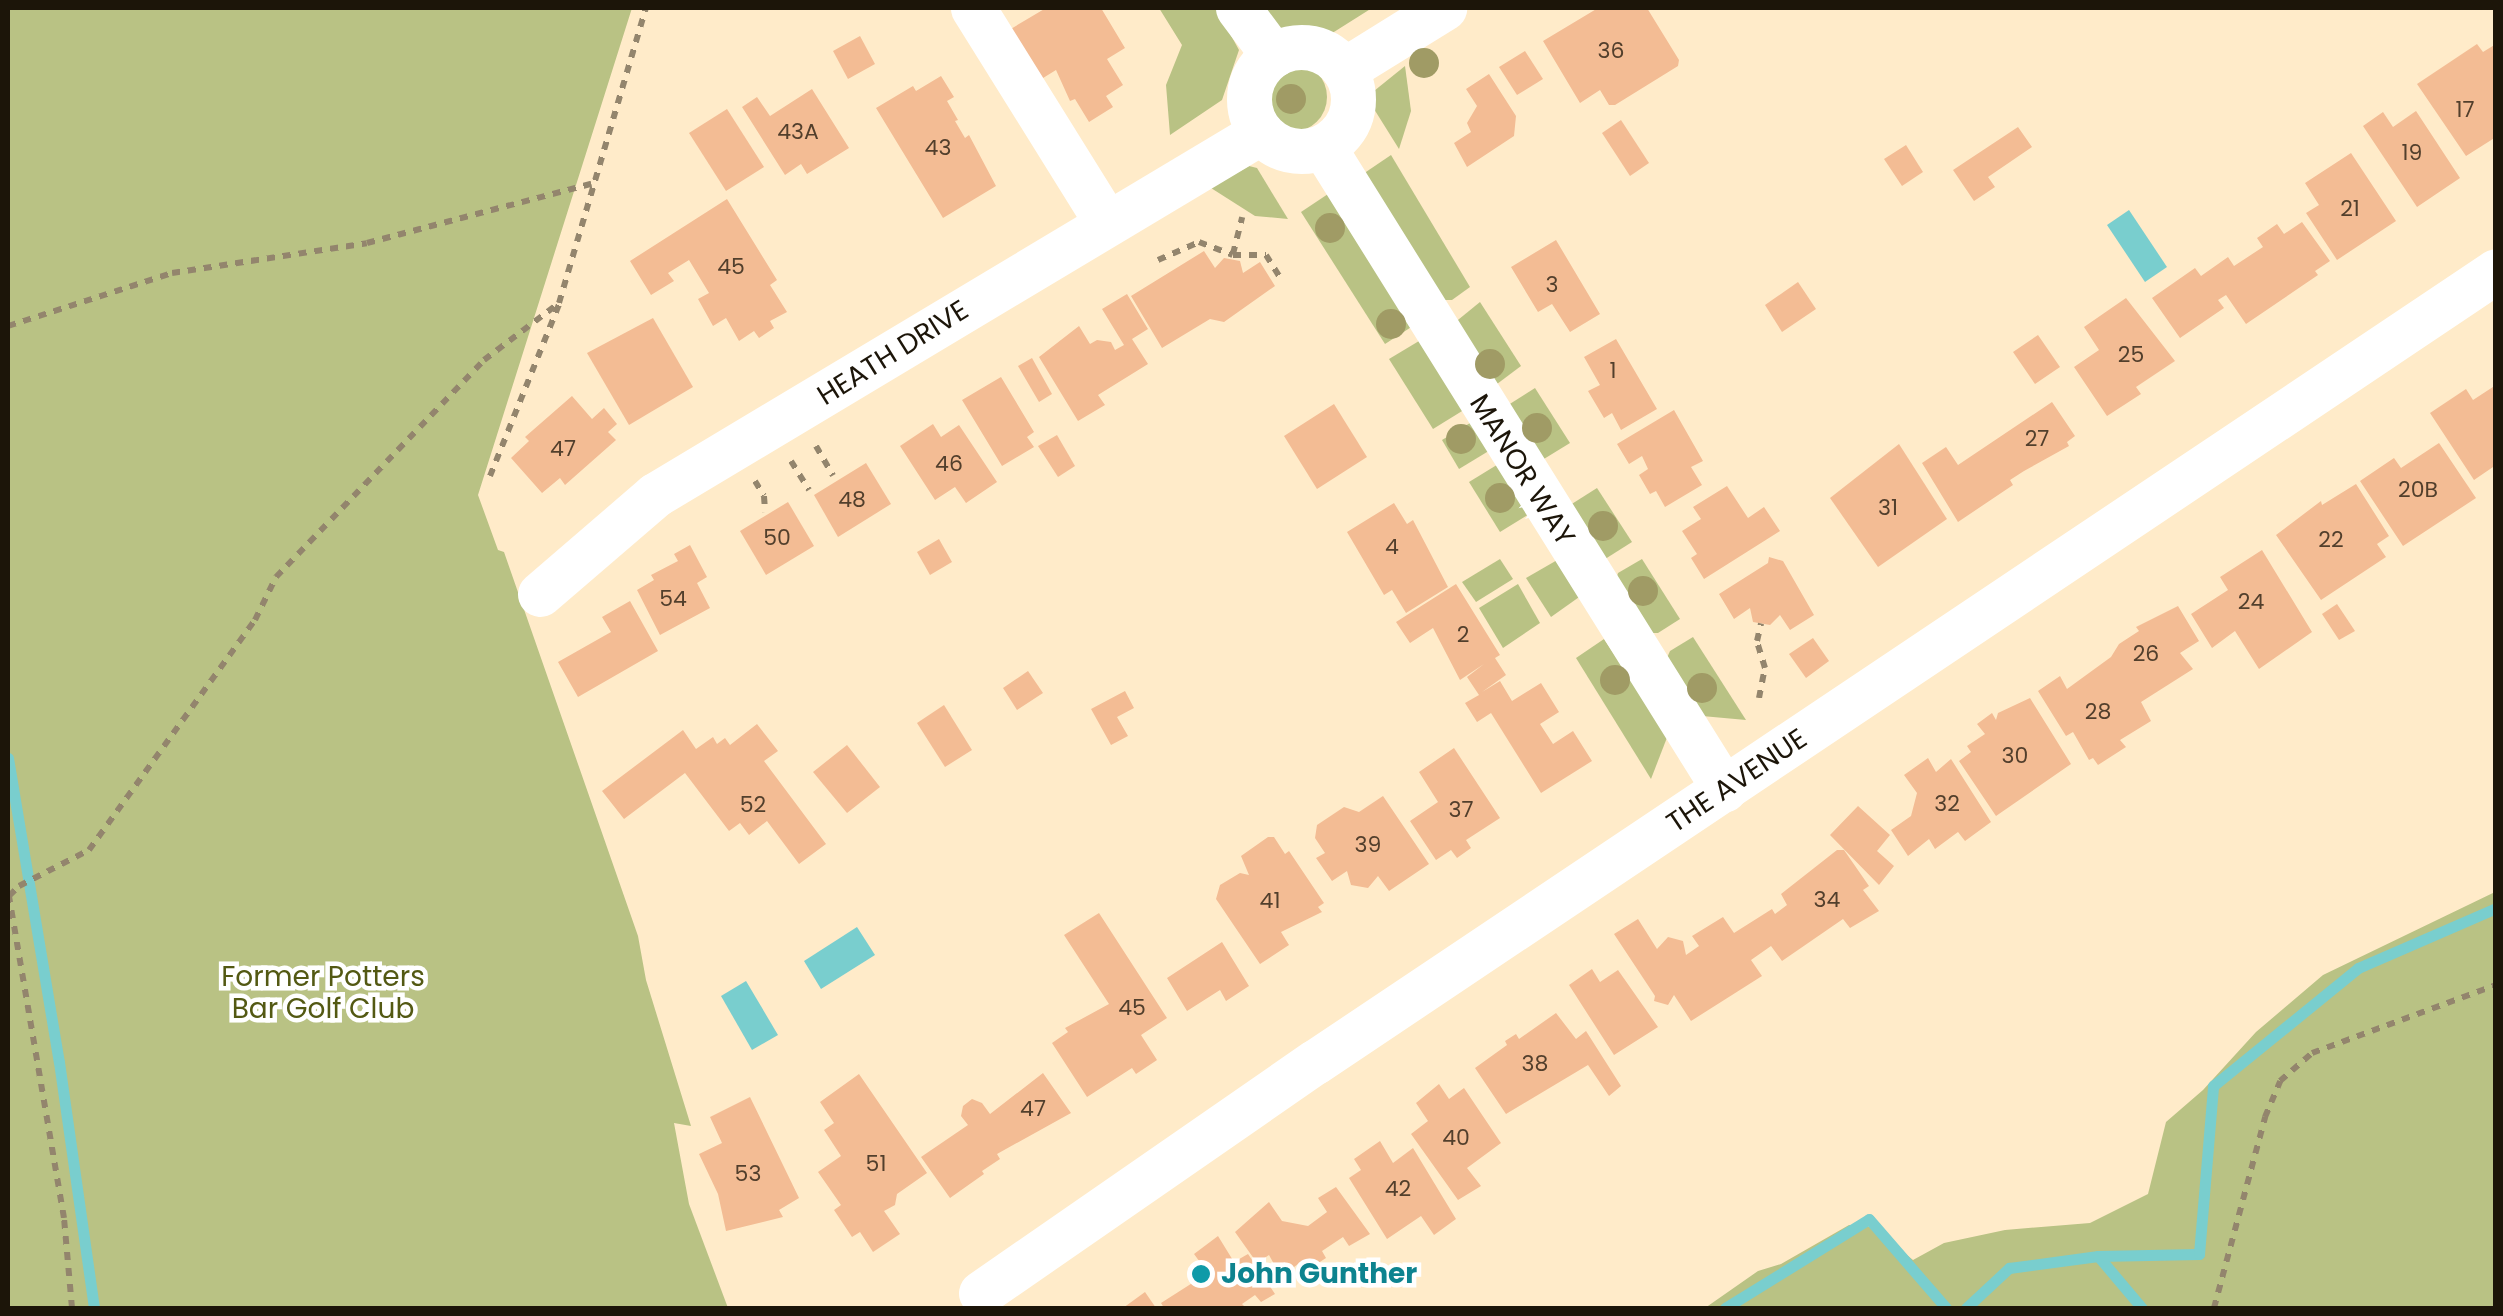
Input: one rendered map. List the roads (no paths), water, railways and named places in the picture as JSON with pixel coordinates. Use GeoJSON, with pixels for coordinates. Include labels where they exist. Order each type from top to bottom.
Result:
{"type":"FeatureCollection","features":[{"type":"Feature","properties":{"kind":"street"},"geometry":{"type":"LineString","coordinates":[[973,8],[1106,222]]}},
{"type":"Feature","properties":{"kind":"street"},"geometry":{"type":"LineString","coordinates":[[1238,8],[1274,55]]}},
{"type":"Feature","properties":{"kind":"street"},"geometry":{"type":"LineString","coordinates":[[1344,70],[1444,8]]}},
{"type":"Feature","properties":{"kind":"street"},"geometry":{"type":"LineString","coordinates":[[1304,47],[1320,50],[1344,70],[1351,82],[1352,110],[1340,135],[1324,148],[1285,149],[1260,132],[1249,100],[1260,67],[1274,55],[1304,47]]}},
{"type":"Feature","properties":{"kind":"street","name":"HEATH DRIVE"},"geometry":{"type":"LineString","coordinates":[[540,594],[656,495],[1260,132]]}},
{"type":"Feature","properties":{"kind":"street","name":"MANOR WAY"},"geometry":{"type":"LineString","coordinates":[[1324,148],[1724,790]]}},
{"type":"Feature","properties":{"kind":"street","name":"THE AVENUE"},"geometry":{"type":"LineString","coordinates":[[981,1293],[2496,271]]}},
{"type":"Feature","properties":{"kind":"water"},"geometry":{"type":"Polygon","coordinates":[[[2129,210],[2167,267],[2145,282],[2107,225],[2129,210]]]}},
{"type":"Feature","properties":{"kind":"water"},"geometry":{"type":"Polygon","coordinates":[[[857,927],[875,955],[821,989],[804,961],[857,927]]]}},
{"type":"Feature","properties":{"kind":"water"},"geometry":{"type":"Polygon","coordinates":[[[746,981],[778,1035],[752,1050],[721,996],[746,981]]]}},
{"type":"Feature","properties":{"kind":"waterway"},"geometry":{"type":"LineString","coordinates":[[8,758],[59,1062],[94,1308]]}},
{"type":"Feature","properties":{"kind":"waterway"},"geometry":{"type":"LineString","coordinates":[[1966,1308],[2009,1268],[2098,1256],[2199,1254],[2213,1086],[2358,968],[2496,908]]}},
{"type":"Feature","properties":{"kind":"waterway"},"geometry":{"type":"LineString","coordinates":[[1725,1308],[1869,1219],[1946,1308]]}},
{"type":"Feature","properties":{"kind":"waterway"},"geometry":{"type":"LineString","coordinates":[[2098,1256],[2142,1308]]}},
{"type":"Feature","properties":{"kind":"place","name":"John Gunther"},"geometry":{"type":"Point","coordinates":[1201,1274]}},
{"type":"Feature","properties":{"kind":"park label","name":"Former Potters Bar Golf Club"},"geometry":{"type":"Point","coordinates":[323,993]}}]}
